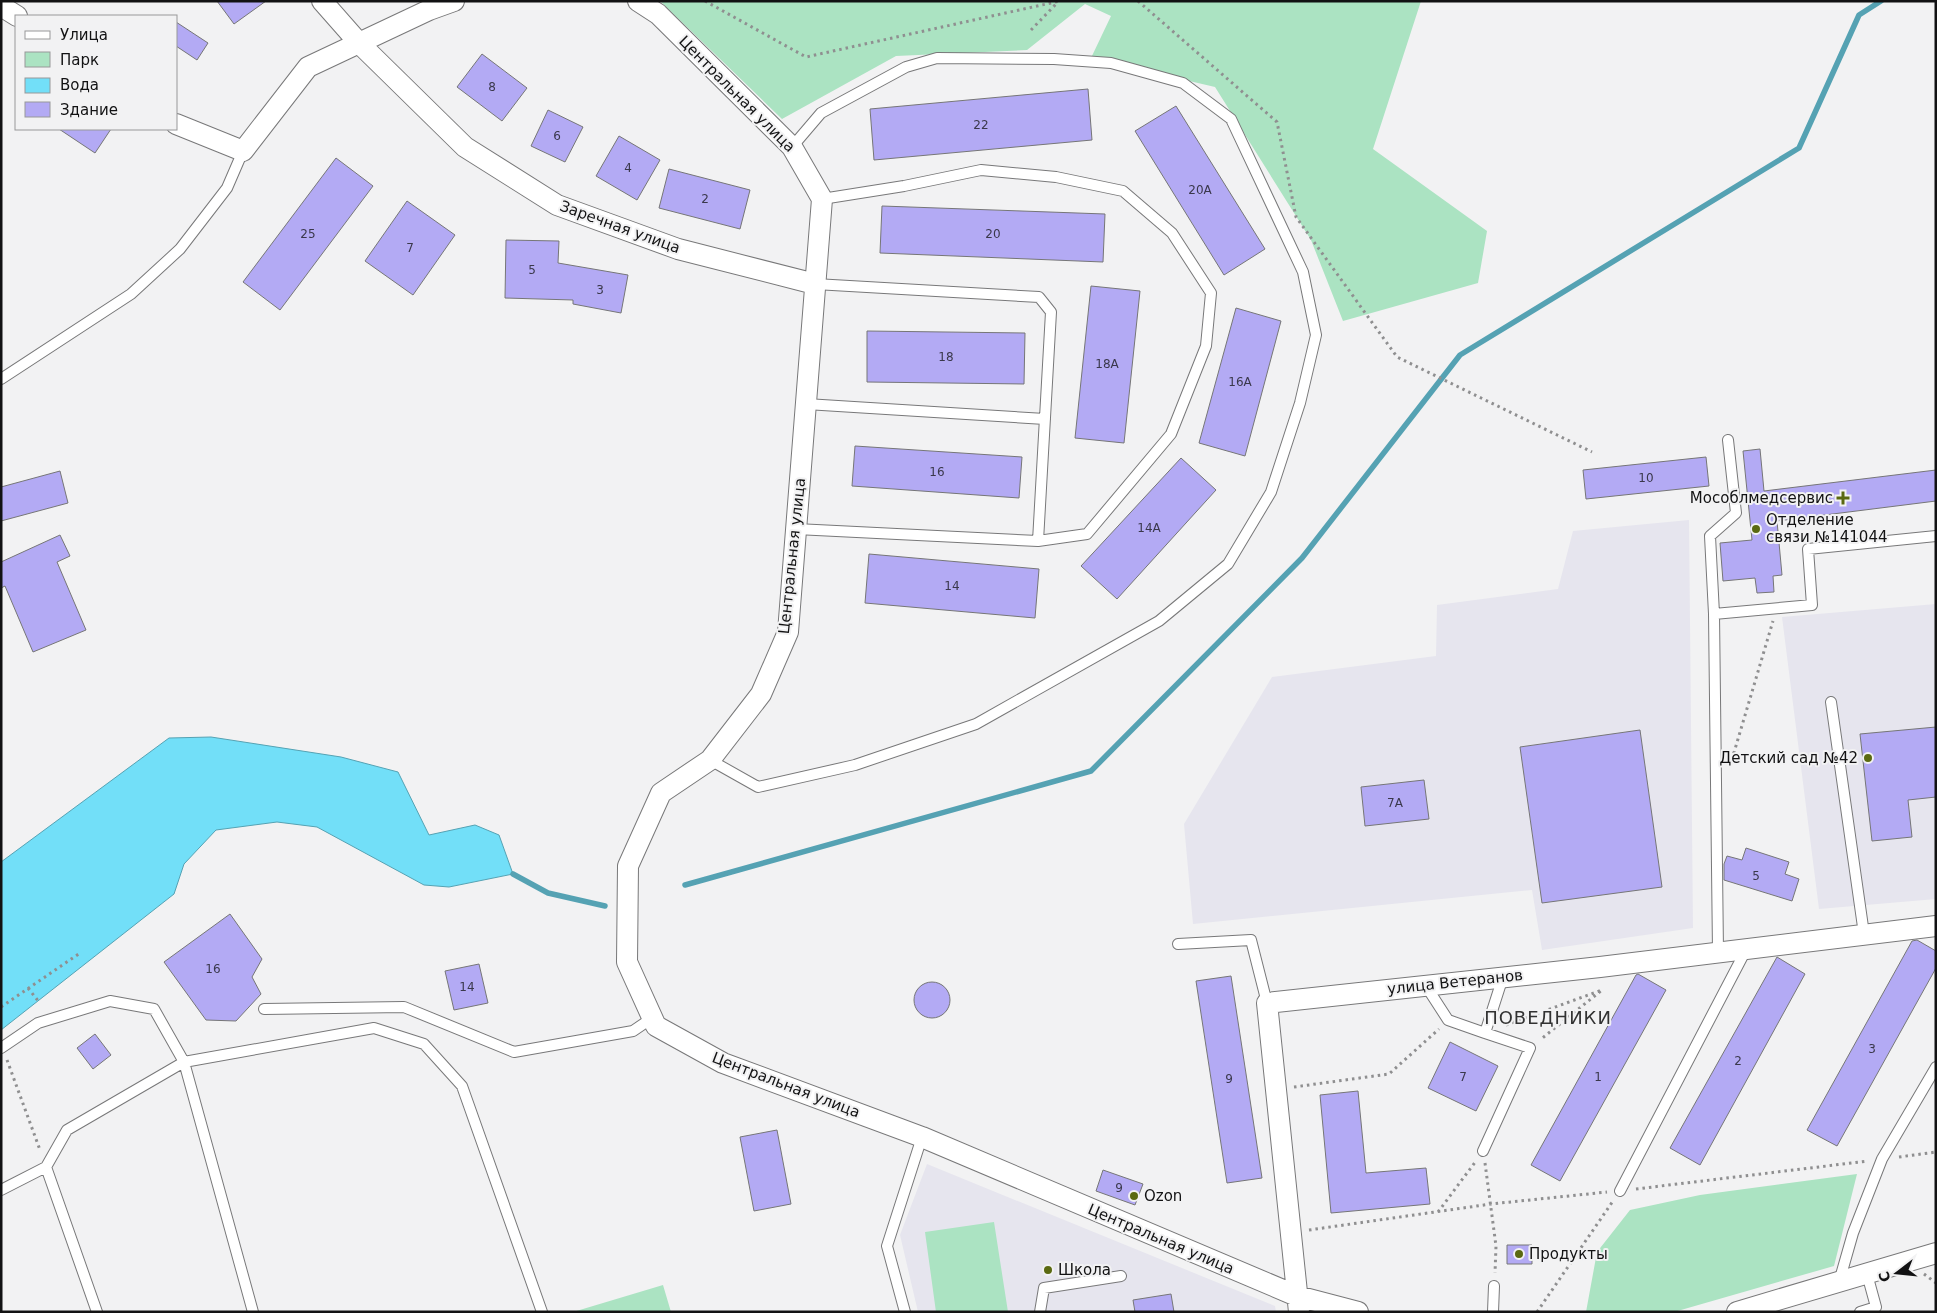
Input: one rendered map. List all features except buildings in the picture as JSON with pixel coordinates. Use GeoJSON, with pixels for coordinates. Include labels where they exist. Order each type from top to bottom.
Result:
{"type":"FeatureCollection","features":[{"type":"Feature","properties":{"kind":"street","name":"Заречная улица"},"geometry":{"type":"LineString","coordinates":[[322,1],[359,43],[465,147],[557,205],[678,250],[815,284]]}},
{"type":"Feature","properties":{"kind":"street"},"geometry":{"type":"LineString","coordinates":[[178,125],[243,151],[308,67],[429,10],[454,1]]}},
{"type":"Feature","properties":{"kind":"street","name":"Центральная улица"},"geometry":{"type":"LineString","coordinates":[[638,1],[658,14],[792,147],[822,199],[788,632],[761,694],[710,760],[661,793],[628,866],[627,962],[656,1026],[724,1063],[922,1137],[1298,1304],[1358,1312]]}},
{"type":"Feature","properties":{"kind":"street"},"geometry":{"type":"LineString","coordinates":[[1,6],[15,15]]}},
{"type":"Feature","properties":{"kind":"street","name":"улица Ветеранов"},"geometry":{"type":"LineString","coordinates":[[1267,1003],[1936,926]]}},
{"type":"Feature","properties":{"kind":"street"},"geometry":{"type":"LineString","coordinates":[[1267,1003],[1298,1304]]}},
{"type":"Feature","properties":{"kind":"street"},"geometry":{"type":"LineString","coordinates":[[1737,1312],[1936,1253]]}},
{"type":"Feature","properties":{"kind":"lane"},"geometry":{"type":"LineString","coordinates":[[710,760],[758,787],[855,765],[976,724],[1160,620],[1228,564],[1272,492],[1300,403],[1316,335],[1303,272],[1231,119],[1183,83],[1111,63],[1054,59],[938,58],[906,67],[821,113],[792,147]]}},
{"type":"Feature","properties":{"kind":"lane"},"geometry":{"type":"LineString","coordinates":[[1,379],[131,294],[180,250],[227,188],[243,151]]}},
{"type":"Feature","properties":{"kind":"lane"},"geometry":{"type":"LineString","coordinates":[[796,529],[1038,542],[1088,534],[1171,434],[1206,346],[1211,293],[1172,234],[1123,191],[1056,177],[981,170],[904,186],[822,199]]}},
{"type":"Feature","properties":{"kind":"lane"},"geometry":{"type":"LineString","coordinates":[[815,284],[1039,297],[1051,312],[1038,542]]}},
{"type":"Feature","properties":{"kind":"lane"},"geometry":{"type":"LineString","coordinates":[[806,404],[1045,419]]}},
{"type":"Feature","properties":{"kind":"lane"},"geometry":{"type":"LineString","coordinates":[[1718,951],[1714,614],[1710,536],[1736,513],[1728,440]]}},
{"type":"Feature","properties":{"kind":"lane"},"geometry":{"type":"LineString","coordinates":[[1714,614],[1812,605],[1808,549],[1936,536]]}},
{"type":"Feature","properties":{"kind":"lane"},"geometry":{"type":"LineString","coordinates":[[1831,702],[1864,934]]}},
{"type":"Feature","properties":{"kind":"lane"},"geometry":{"type":"LineString","coordinates":[[1178,944],[1250,940],[1267,1003]]}},
{"type":"Feature","properties":{"kind":"lane"},"geometry":{"type":"LineString","coordinates":[[1620,1191],[1748,948]]}},
{"type":"Feature","properties":{"kind":"lane"},"geometry":{"type":"LineString","coordinates":[[1485,1033],[1504,977]]}},
{"type":"Feature","properties":{"kind":"lane"},"geometry":{"type":"LineString","coordinates":[[1426,986],[1448,1020],[1530,1048],[1483,1151]]}},
{"type":"Feature","properties":{"kind":"lane"},"geometry":{"type":"LineString","coordinates":[[2,1048],[38,1023],[110,1001],[154,1009],[184,1062],[252,1312]]}},
{"type":"Feature","properties":{"kind":"lane"},"geometry":{"type":"LineString","coordinates":[[264,1009],[404,1007],[514,1052],[633,1031],[652,1018]]}},
{"type":"Feature","properties":{"kind":"lane"},"geometry":{"type":"LineString","coordinates":[[1,1190],[46,1167],[67,1130],[184,1062],[374,1028],[424,1044],[462,1086],[542,1312]]}},
{"type":"Feature","properties":{"kind":"lane"},"geometry":{"type":"LineString","coordinates":[[1839,1282],[1853,1233],[1882,1159],[1936,1068]]}},
{"type":"Feature","properties":{"kind":"lane"},"geometry":{"type":"LineString","coordinates":[[905,1312],[887,1246],[922,1137]]}},
{"type":"Feature","properties":{"kind":"lane"},"geometry":{"type":"LineString","coordinates":[[46,1167],[97,1312]]}},
{"type":"Feature","properties":{"kind":"lane"},"geometry":{"type":"LineString","coordinates":[[1860,1312],[1879,1309],[1867,1274]]}},
{"type":"Feature","properties":{"kind":"lane"},"geometry":{"type":"LineString","coordinates":[[1040,1312],[1044,1288],[1121,1276]]}},
{"type":"Feature","properties":{"kind":"lane"},"geometry":{"type":"LineString","coordinates":[[1493,1312],[1494,1286]]}},
{"type":"Feature","properties":{"kind":"path"},"geometry":{"type":"LineString","coordinates":[[705,1],[806,57],[1059,1]]}},
{"type":"Feature","properties":{"kind":"path"},"geometry":{"type":"LineString","coordinates":[[1031,30],[1059,1]]}},
{"type":"Feature","properties":{"kind":"path"},"geometry":{"type":"LineString","coordinates":[[1138,1],[1277,122],[1296,217],[1396,357],[1592,452]]}},
{"type":"Feature","properties":{"kind":"path"},"geometry":{"type":"LineString","coordinates":[[1730,768],[1776,608]]}},
{"type":"Feature","properties":{"kind":"path"},"geometry":{"type":"LineString","coordinates":[[1,1007],[80,953]]}},
{"type":"Feature","properties":{"kind":"path"},"geometry":{"type":"LineString","coordinates":[[28,988],[39,1002]]}},
{"type":"Feature","properties":{"kind":"path"},"geometry":{"type":"LineString","coordinates":[[1485,1033],[1602,990],[1530,1048]]}},
{"type":"Feature","properties":{"kind":"path"},"geometry":{"type":"LineString","coordinates":[[1276,1089],[1389,1074],[1448,1020]]}},
{"type":"Feature","properties":{"kind":"path"},"geometry":{"type":"LineString","coordinates":[[2,1048],[46,1167]]}},
{"type":"Feature","properties":{"kind":"path"},"geometry":{"type":"LineString","coordinates":[[1483,1151],[1496,1246],[1494,1286]]}},
{"type":"Feature","properties":{"kind":"path"},"geometry":{"type":"LineString","coordinates":[[1438,1212],[1483,1151]]}},
{"type":"Feature","properties":{"kind":"path"},"geometry":{"type":"LineString","coordinates":[[1308,1230],[1491,1204],[1620,1191],[1936,1152]]}},
{"type":"Feature","properties":{"kind":"path"},"geometry":{"type":"LineString","coordinates":[[1537,1312],[1620,1191]]}},
{"type":"Feature","properties":{"kind":"shaded area"},"geometry":{"type":"Polygon","coordinates":[[[1689,520],[1693,928],[1542,950],[1532,890],[1193,924],[1184,824],[1272,677],[1436,656],[1437,605],[1558,589],[1573,531],[1689,520]]]}},
{"type":"Feature","properties":{"kind":"shaded area","name":"Детский сад №42"},"geometry":{"type":"Polygon","coordinates":[[[1936,604],[1936,899],[1819,909],[1782,617],[1936,604]]]}},
{"type":"Feature","properties":{"kind":"shaded area","name":"Школа"},"geometry":{"type":"Polygon","coordinates":[[[927,1164],[1275,1306],[1276,1312],[918,1312],[900,1235],[927,1164]]]}},
{"type":"Feature","properties":{"kind":"green space"},"geometry":{"type":"Polygon","coordinates":[[[660,1],[1421,1],[1373,149],[1487,231],[1478,283],[1343,321],[1311,240],[1215,87],[1091,58],[1111,16],[1085,4],[1027,50],[896,56],[782,119],[660,1]]]}},
{"type":"Feature","properties":{"kind":"green space"},"geometry":{"type":"Polygon","coordinates":[[[1857,1174],[1834,1266],[1674,1312],[1586,1312],[1597,1252],[1630,1210],[1700,1195],[1857,1174]]]}},
{"type":"Feature","properties":{"kind":"green space"},"geometry":{"type":"Polygon","coordinates":[[[994,1222],[1008,1312],[936,1312],[925,1232],[994,1222]]]}},
{"type":"Feature","properties":{"kind":"green space"},"geometry":{"type":"Polygon","coordinates":[[[663,1285],[671,1312],[573,1312],[663,1285]]]}},
{"type":"Feature","properties":{"kind":"water"},"geometry":{"type":"Polygon","coordinates":[[[211,737],[341,757],[398,772],[429,835],[475,825],[499,835],[513,874],[449,887],[424,885],[317,827],[277,822],[216,830],[184,864],[174,894],[1,1030],[1,862],[169,738],[211,737]]]}},
{"type":"Feature","properties":{"kind":"waterway"},"geometry":{"type":"LineString","coordinates":[[685,885],[1091,771],[1302,558],[1460,355],[1799,148],[1859,15],[1881,1]]}},
{"type":"Feature","properties":{"kind":"waterway"},"geometry":{"type":"LineString","coordinates":[[513,874],[548,893],[605,906]]}},
{"type":"Feature","properties":{"kind":"place","name":"Мособлмедсервис"},"geometry":{"type":"Point","coordinates":[1843,498]}},
{"type":"Feature","properties":{"kind":"place","name":"Отделение связи №141044"},"geometry":{"type":"Point","coordinates":[1756,529]}},
{"type":"Feature","properties":{"kind":"place","name":"Детский сад №42"},"geometry":{"type":"Point","coordinates":[1868,758]}},
{"type":"Feature","properties":{"kind":"place","name":"Ozon"},"geometry":{"type":"Point","coordinates":[1134,1196]}},
{"type":"Feature","properties":{"kind":"place","name":"Продукты"},"geometry":{"type":"Point","coordinates":[1519,1254]}},
{"type":"Feature","properties":{"kind":"place","name":"Школа"},"geometry":{"type":"Point","coordinates":[1048,1270]}},
{"type":"Feature","properties":{"kind":"district","name":"ПОВЕДНИКИ"},"geometry":{"type":"Point","coordinates":[1548,1018]}}]}
